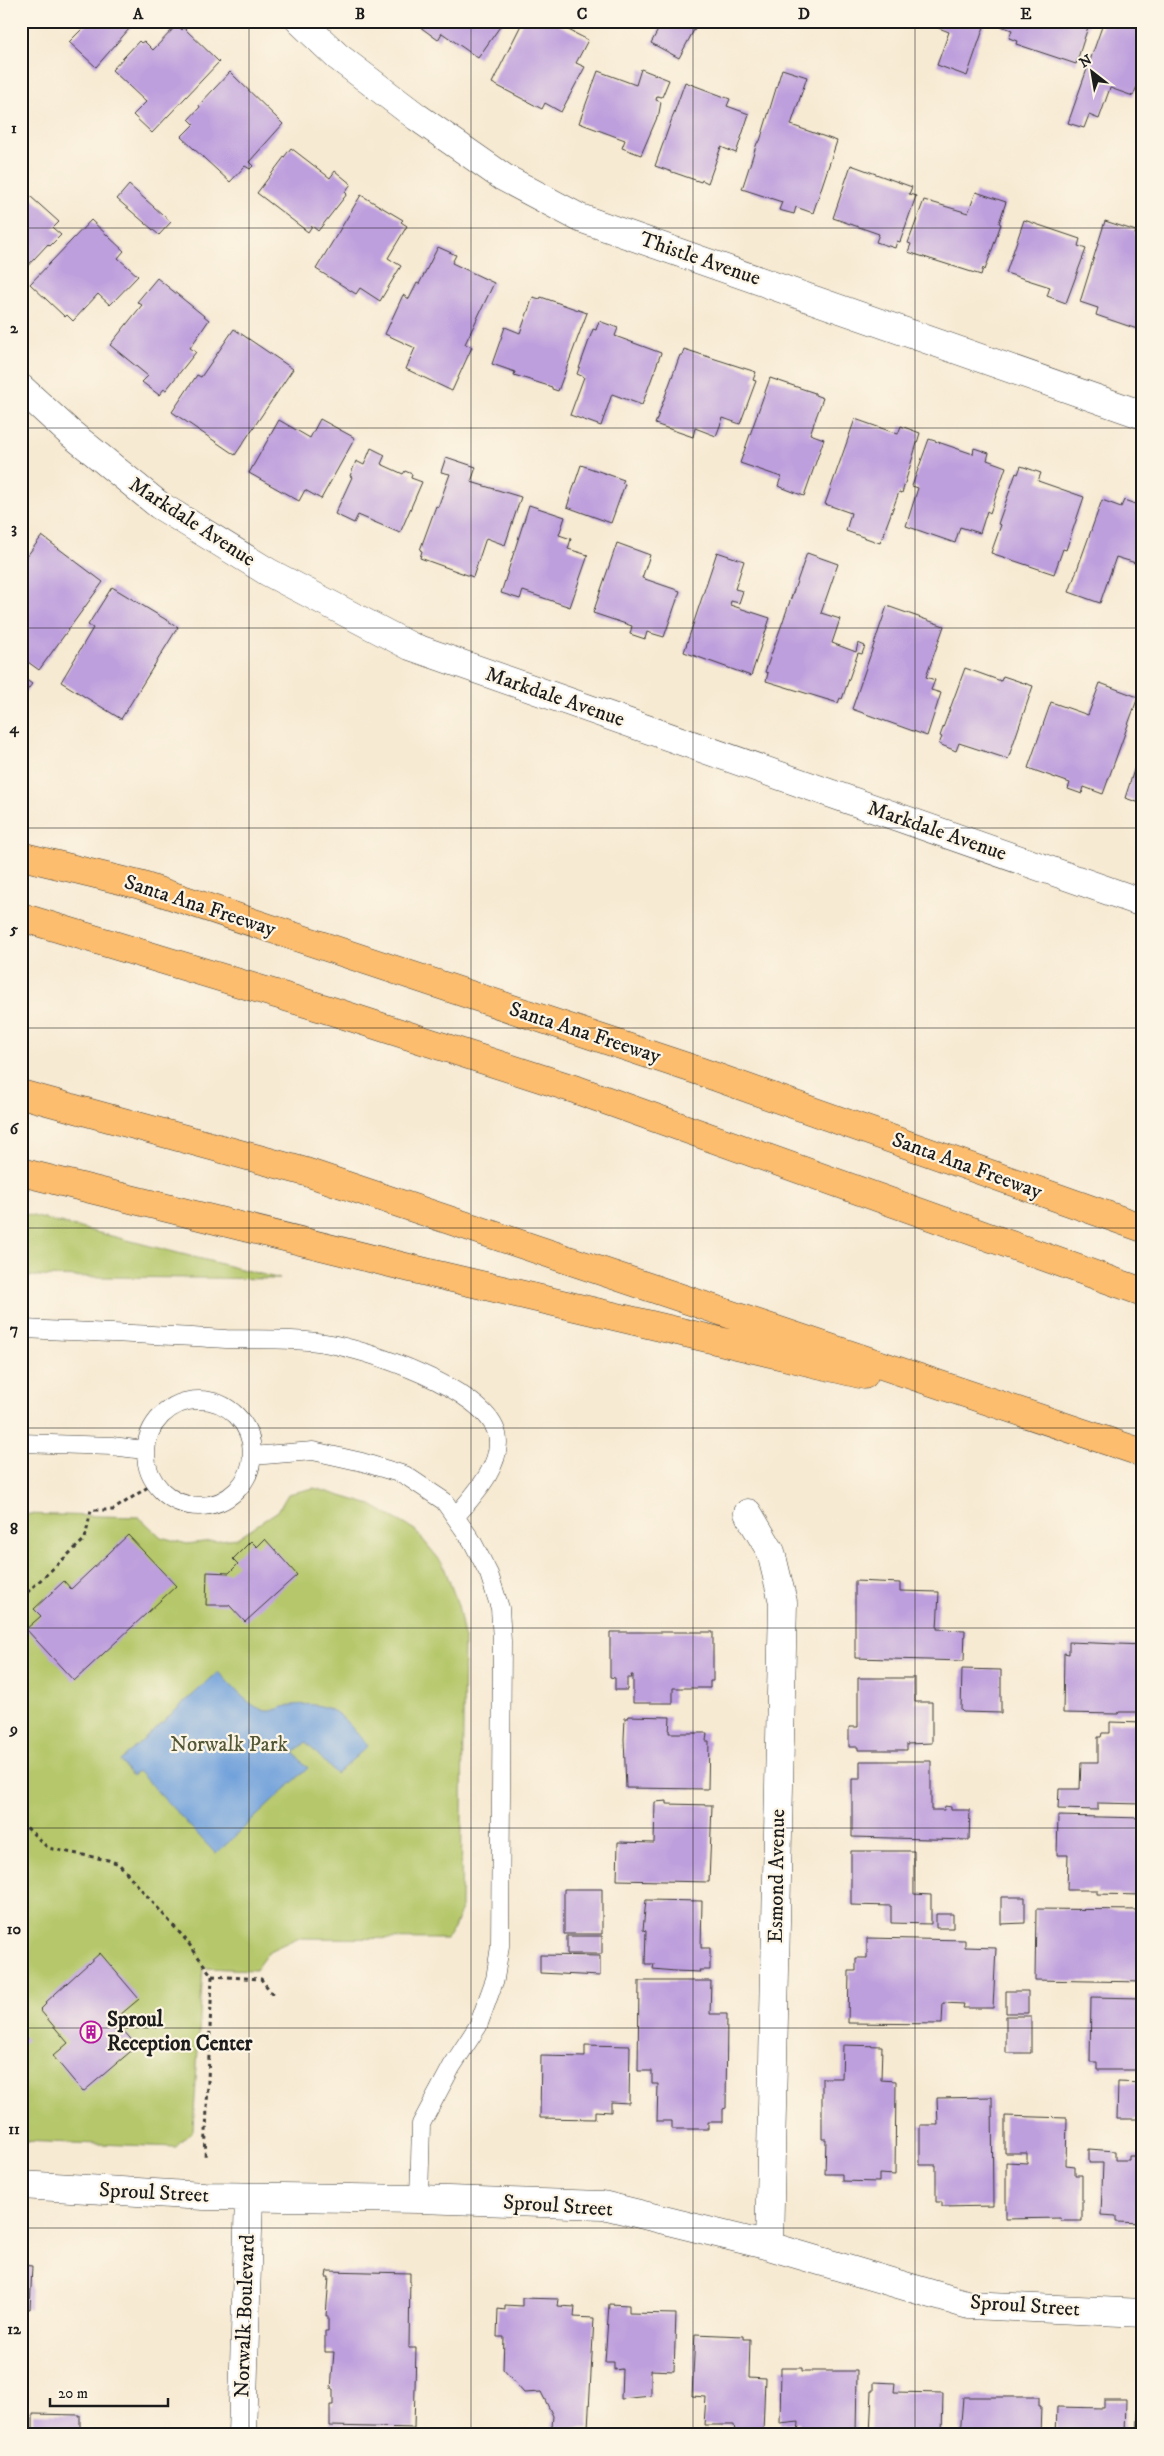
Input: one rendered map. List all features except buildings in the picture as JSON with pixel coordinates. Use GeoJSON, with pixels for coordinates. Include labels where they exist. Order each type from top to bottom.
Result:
{"type":"FeatureCollection","features":[{"type":"Feature","properties":{"kind":"highway","name":"Santa Ana Freeway"},"geometry":{"type":"LineString","coordinates":[[21,856],[140,886],[702,1072],[1143,1228]]}},
{"type":"Feature","properties":{"kind":"highway"},"geometry":{"type":"LineString","coordinates":[[21,917],[332,1011],[577,1090],[1143,1292]]}},
{"type":"Feature","properties":{"kind":"highway"},"geometry":{"type":"LineString","coordinates":[[21,1094],[306,1172],[1143,1453]]}},
{"type":"Feature","properties":{"kind":"highway"},"geometry":{"type":"LineString","coordinates":[[21,1172],[430,1273],[1034,1415]]}},
{"type":"Feature","properties":{"kind":"street","name":"Thistle Avenue"},"geometry":{"type":"LineString","coordinates":[[300,21],[337,56],[503,177],[580,218],[1143,415]]}},
{"type":"Feature","properties":{"kind":"street","name":"Markdale Avenue"},"geometry":{"type":"LineString","coordinates":[[21,388],[69,432],[159,505],[268,572],[410,646],[1143,903]]}},
{"type":"Feature","properties":{"kind":"street","name":"Esmond Avenue"},"geometry":{"type":"LineString","coordinates":[[748,1514],[771,1552],[783,1602],[769,2246]]}},
{"type":"Feature","properties":{"kind":"street","name":"Sproul Street"},"geometry":{"type":"LineString","coordinates":[[21,2185],[204,2196],[418,2199],[603,2205],[769,2246],[970,2305],[1143,2313]]}},
{"type":"Feature","properties":{"kind":"street","name":"Norwalk Boulevard"},"geometry":{"type":"LineString","coordinates":[[242,2435],[249,2197]]}},
{"type":"Feature","properties":{"kind":"lane"},"geometry":{"type":"LineString","coordinates":[[21,1329],[324,1343],[388,1359],[435,1380],[470,1402],[486,1415],[497,1434],[496,1454],[484,1484],[456,1516]]}},
{"type":"Feature","properties":{"kind":"lane"},"geometry":{"type":"LineString","coordinates":[[198,1400],[216,1403],[236,1414],[245,1426],[251,1443],[252,1456],[248,1475],[230,1497],[205,1506],[187,1505],[166,1496],[154,1483],[147,1466],[144,1450],[158,1420],[180,1404],[198,1400]]}},
{"type":"Feature","properties":{"kind":"lane"},"geometry":{"type":"LineString","coordinates":[[21,1443],[112,1446],[144,1450]]}},
{"type":"Feature","properties":{"kind":"lane"},"geometry":{"type":"LineString","coordinates":[[252,1456],[313,1451],[362,1462],[405,1475],[444,1501],[456,1516],[489,1574],[500,1608],[502,1642],[500,1946],[495,1979],[478,2026],[452,2066],[421,2124],[418,2199]]}},
{"type":"Feature","properties":{"kind":"path"},"geometry":{"type":"LineString","coordinates":[[21,1598],[85,1539],[91,1510],[114,1510],[154,1483]]}},
{"type":"Feature","properties":{"kind":"path"},"geometry":{"type":"LineString","coordinates":[[21,1822],[48,1848],[119,1864],[186,1940],[212,1976],[205,2159]]}},
{"type":"Feature","properties":{"kind":"path"},"geometry":{"type":"LineString","coordinates":[[212,1976],[261,1979],[274,1996]]}},
{"type":"Feature","properties":{"kind":"green space"},"geometry":{"type":"Polygon","coordinates":[[[21,1213],[280,1279],[21,1276],[21,1213]]]}},
{"type":"Feature","properties":{"kind":"green space","name":"Norwalk Park"},"geometry":{"type":"Polygon","coordinates":[[[314,1488],[371,1505],[415,1530],[443,1564],[458,1605],[464,1636],[461,1909],[454,1929],[446,1939],[297,1938],[269,1951],[255,1970],[203,1968],[193,2130],[176,2147],[21,2141],[21,1514],[139,1517],[161,1537],[187,1544],[237,1538],[278,1511],[288,1494],[314,1488]]]}},
{"type":"Feature","properties":{"kind":"water"},"geometry":{"type":"Polygon","coordinates":[[[218,1672],[252,1705],[266,1711],[272,1711],[285,1706],[307,1704],[328,1708],[343,1719],[368,1746],[336,1774],[306,1742],[294,1753],[308,1768],[216,1854],[138,1771],[132,1776],[120,1761],[218,1672]]]}},
{"type":"Feature","properties":{"kind":"place","name":"Sproul Reception Center"},"geometry":{"type":"Point","coordinates":[91,2032]}}]}
